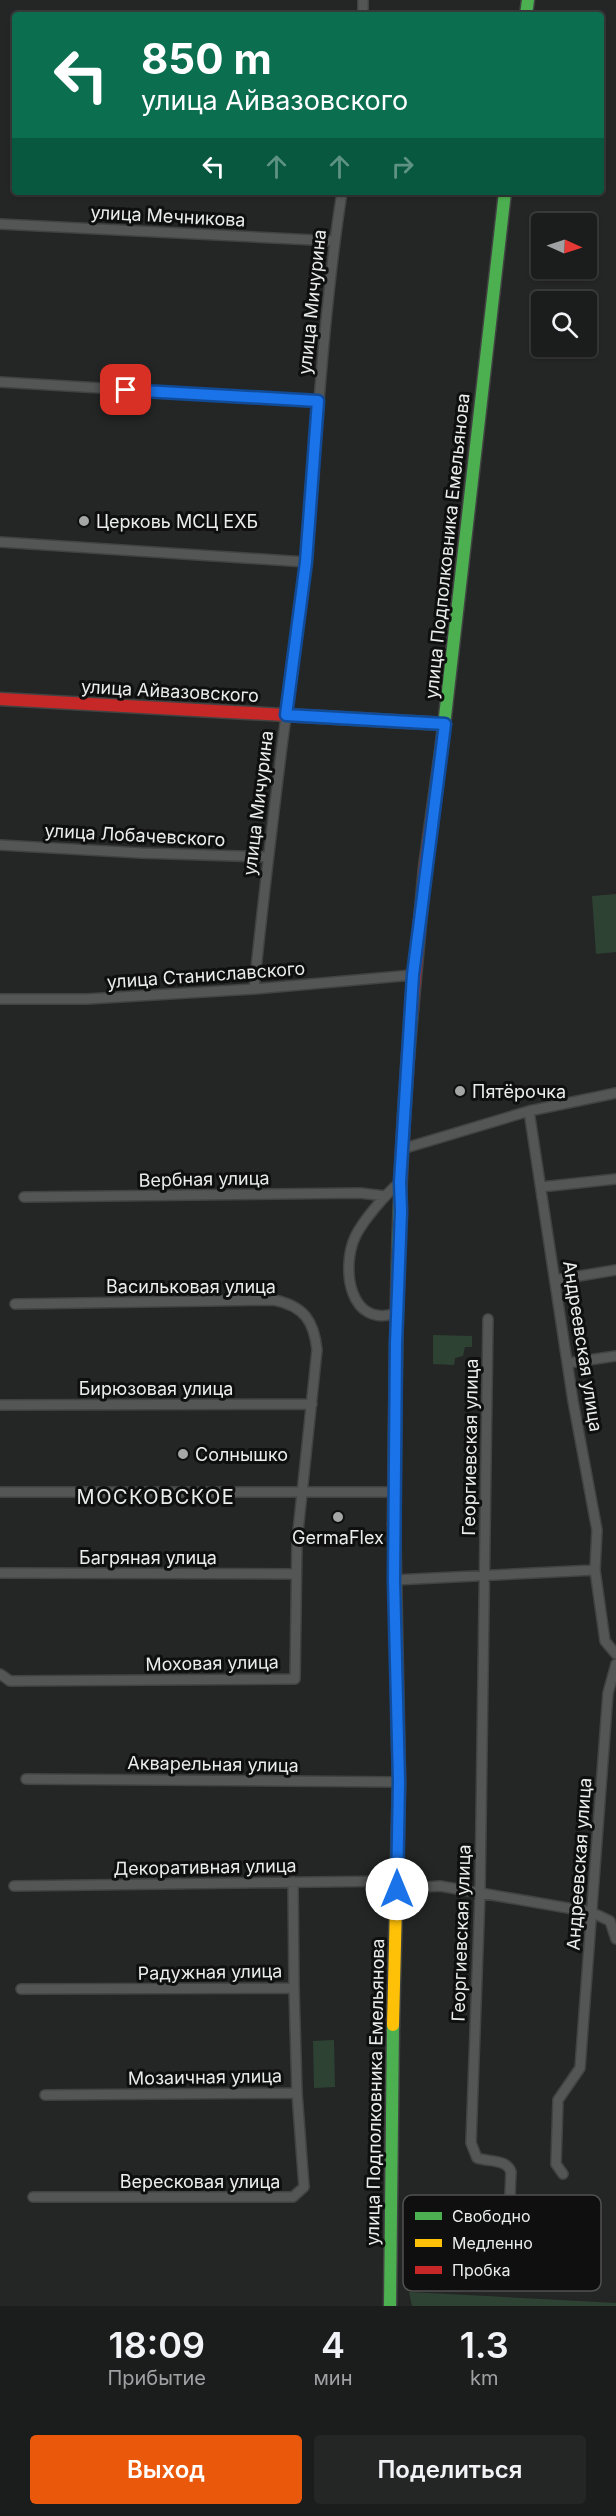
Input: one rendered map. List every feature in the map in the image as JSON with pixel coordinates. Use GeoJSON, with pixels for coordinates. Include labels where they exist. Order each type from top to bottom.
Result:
{"type":"FeatureCollection","features":[{"type":"Feature","properties":{"kind":"main road","name":"улица Подполковника Емельянова"},"geometry":{"type":"LineString","coordinates":[[390,2306],[390,2148],[399,1782],[394,1580],[400,1182],[413,975],[445,724],[505,195]]}},
{"type":"Feature","properties":{"kind":"main road","name":"улица Айвазовского"},"geometry":{"type":"LineString","coordinates":[[0,699],[445,724]]}},
{"type":"Feature","properties":{"kind":"street","name":"улица Мичурина"},"geometry":{"type":"LineString","coordinates":[[254,989],[268,857],[306,562],[318,401],[324,360],[334,241],[342,195]]}},
{"type":"Feature","properties":{"kind":"street","name":"улица Мечникова"},"geometry":{"type":"LineString","coordinates":[[0,224],[334,241]]}},
{"type":"Feature","properties":{"kind":"street"},"geometry":{"type":"LineString","coordinates":[[0,382],[318,401]]}},
{"type":"Feature","properties":{"kind":"street"},"geometry":{"type":"LineString","coordinates":[[0,542],[306,562]]}},
{"type":"Feature","properties":{"kind":"street","name":"улица Лобачевского"},"geometry":{"type":"LineString","coordinates":[[0,845],[268,857]]}},
{"type":"Feature","properties":{"kind":"street","name":"улица Станиславского"},"geometry":{"type":"LineString","coordinates":[[0,999],[87,999],[254,989],[413,975]]}},
{"type":"Feature","properties":{"kind":"street"},"geometry":{"type":"LineString","coordinates":[[402,1149],[529,1110],[616,1093]]}},
{"type":"Feature","properties":{"kind":"street","name":"Андреевская улица"},"geometry":{"type":"LineString","coordinates":[[529,1110],[568,1363],[597,1530],[595,1570],[605,1641],[616,1654]]}},
{"type":"Feature","properties":{"kind":"street"},"geometry":{"type":"LineString","coordinates":[[541,1187],[616,1179]]}},
{"type":"Feature","properties":{"kind":"street"},"geometry":{"type":"LineString","coordinates":[[397,1313],[374,1314],[360,1308],[352,1297],[351,1253],[356,1236],[385,1196],[400,1182]]}},
{"type":"Feature","properties":{"kind":"street","name":"Вербная улица"},"geometry":{"type":"LineString","coordinates":[[24,1197],[360,1193],[385,1196]]}},
{"type":"Feature","properties":{"kind":"street"},"geometry":{"type":"LineString","coordinates":[[555,1280],[616,1270]]}},
{"type":"Feature","properties":{"kind":"street","name":"Васильковая улица"},"geometry":{"type":"LineString","coordinates":[[15,1304],[274,1300],[290,1303],[306,1316],[315,1330],[317,1350],[312,1404]]}},
{"type":"Feature","properties":{"kind":"street","name":"Георгиевская улица"},"geometry":{"type":"LineString","coordinates":[[488,1319],[480,1893],[471,2143],[477,2158],[509,2166],[510,2195]]}},
{"type":"Feature","properties":{"kind":"street"},"geometry":{"type":"LineString","coordinates":[[568,1363],[616,1356]]}},
{"type":"Feature","properties":{"kind":"street","name":"Бирюзовая улица"},"geometry":{"type":"LineString","coordinates":[[0,1405],[312,1404]]}},
{"type":"Feature","properties":{"kind":"street","name":"Моховая улица"},"geometry":{"type":"LineString","coordinates":[[0,1674],[2,1678],[10,1681],[295,1679],[296,1574],[300,1492],[312,1404]]}},
{"type":"Feature","properties":{"kind":"street"},"geometry":{"type":"LineString","coordinates":[[0,1492],[395,1492]]}},
{"type":"Feature","properties":{"kind":"street"},"geometry":{"type":"LineString","coordinates":[[394,1580],[595,1570]]}},
{"type":"Feature","properties":{"kind":"street","name":"Багряная улица"},"geometry":{"type":"LineString","coordinates":[[0,1573],[296,1574]]}},
{"type":"Feature","properties":{"kind":"street","name":"Андреевская улица"},"geometry":{"type":"LineString","coordinates":[[563,2174],[556,2164],[558,2100],[580,2068],[608,1693],[616,1664]]}},
{"type":"Feature","properties":{"kind":"street","name":"Акварельная улица"},"geometry":{"type":"LineString","coordinates":[[26,1779],[399,1782]]}},
{"type":"Feature","properties":{"kind":"street","name":"Декоративная улица"},"geometry":{"type":"LineString","coordinates":[[14,1886],[293,1882],[440,1886],[591,1912]]}},
{"type":"Feature","properties":{"kind":"street","name":"Радужная улица"},"geometry":{"type":"LineString","coordinates":[[21,1989],[294,1988],[293,1882]]}},
{"type":"Feature","properties":{"kind":"street"},"geometry":{"type":"LineString","coordinates":[[591,1912],[610,1921],[616,1939]]}},
{"type":"Feature","properties":{"kind":"street","name":"Мозаичная улица"},"geometry":{"type":"LineString","coordinates":[[45,2095],[297,2093],[294,1988]]}},
{"type":"Feature","properties":{"kind":"street","name":"Вересковая улица"},"geometry":{"type":"LineString","coordinates":[[33,2197],[293,2197],[304,2187],[297,2093]]}},
{"type":"Feature","properties":{"kind":"green space"},"geometry":{"type":"Polygon","coordinates":[[[616,894],[616,952],[596,954],[592,896],[616,894]]]}},
{"type":"Feature","properties":{"kind":"green space"},"geometry":{"type":"Polygon","coordinates":[[[433,1335],[472,1336],[472,1347],[465,1347],[463,1356],[455,1358],[454,1365],[433,1364],[433,1335]]]}},
{"type":"Feature","properties":{"kind":"green space"},"geometry":{"type":"Polygon","coordinates":[[[334,2040],[335,2087],[314,2088],[313,2041],[334,2040]]]}},
{"type":"Feature","properties":{"kind":"green space"},"geometry":{"type":"Polygon","coordinates":[[[409,2292],[616,2303],[616,2306],[412,2306],[409,2292]]]}},
{"type":"Feature","properties":{"kind":"traffic: fast"},"geometry":{"type":"LineString","coordinates":[[526,12],[528,0]]}},
{"type":"Feature","properties":{"kind":"traffic: fast"},"geometry":{"type":"LineString","coordinates":[[441,752],[505,195]]}},
{"type":"Feature","properties":{"kind":"traffic: fast"},"geometry":{"type":"LineString","coordinates":[[394,1524],[400,1203],[412,1010]]}},
{"type":"Feature","properties":{"kind":"traffic: fast"},"geometry":{"type":"LineString","coordinates":[[390,2306],[393,2025]]}},
{"type":"Feature","properties":{"kind":"traffic: slow"},"geometry":{"type":"LineString","coordinates":[[393,2025],[399,1782],[394,1524]]}},
{"type":"Feature","properties":{"kind":"traffic: jam"},"geometry":{"type":"LineString","coordinates":[[0,699],[445,724]]}},
{"type":"Feature","properties":{"kind":"traffic: jam"},"geometry":{"type":"LineString","coordinates":[[412,1010],[425,867],[441,752]]}},
{"type":"Feature","properties":{"kind":"place","name":"Церковь МСЦ ЕХБ"},"geometry":{"type":"Point","coordinates":[84,521]}},
{"type":"Feature","properties":{"kind":"place","name":"Пятёрочка"},"geometry":{"type":"Point","coordinates":[460,1091]}},
{"type":"Feature","properties":{"kind":"place","name":"Солнышко"},"geometry":{"type":"Point","coordinates":[183,1454]}},
{"type":"Feature","properties":{"kind":"place","name":"GermaFlex"},"geometry":{"type":"Point","coordinates":[338,1517]}},
{"type":"Feature","properties":{"kind":"district","name":"МОСКОВСКОЕ"},"geometry":{"type":"Point","coordinates":[156,1497]}},
{"type":"Feature","properties":{"kind":"route"},"geometry":{"type":"LineString","coordinates":[[126,390],[318,401],[306,562],[286,715],[445,724],[413,975],[400,1182],[394,1580],[399,1782],[397,1889]]}}]}
